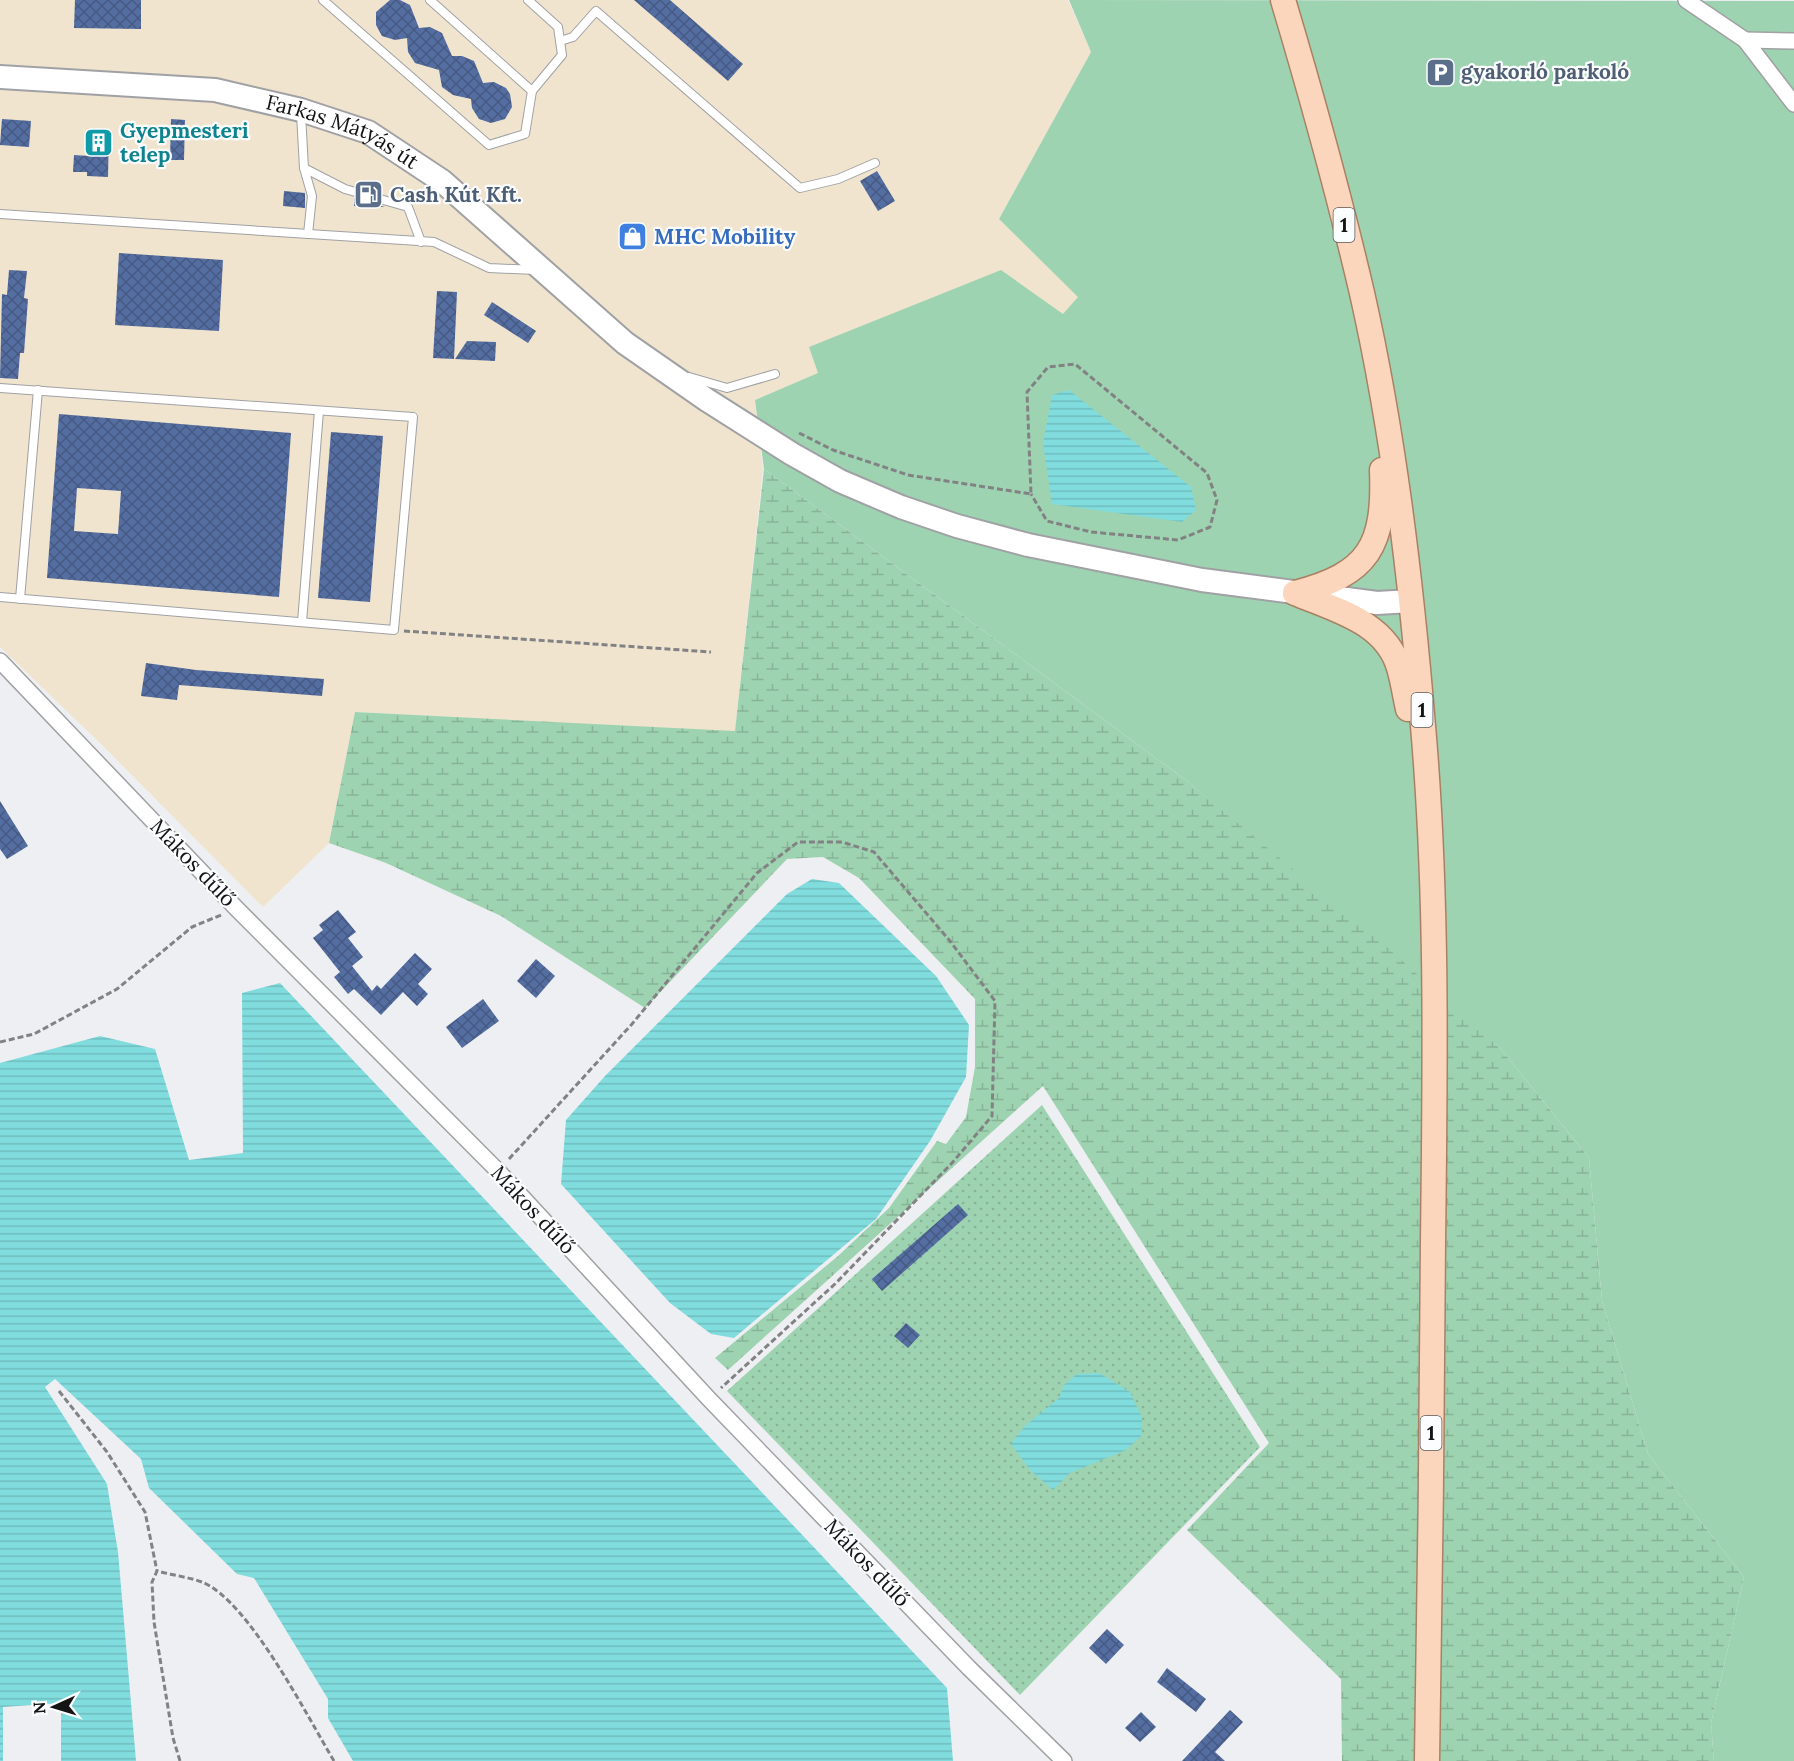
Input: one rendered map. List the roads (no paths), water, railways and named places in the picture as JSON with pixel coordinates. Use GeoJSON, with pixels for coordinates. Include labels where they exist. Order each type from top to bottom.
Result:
{"type":"FeatureCollection","features":[{"type":"Feature","properties":{"kind":"main road","name":"1"},"geometry":{"type":"LineString","coordinates":[[1283,0],[1307,79],[1362,293],[1377,372],[1389,489],[1405,552],[1411,601],[1429,820],[1435,1105],[1428,1761]]}},
{"type":"Feature","properties":{"kind":"main road"},"geometry":{"type":"LineString","coordinates":[[1295,593],[1329,585],[1355,568],[1377,537],[1389,489]]}},
{"type":"Feature","properties":{"kind":"main road"},"geometry":{"type":"LineString","coordinates":[[1295,593],[1365,622],[1388,645],[1399,666],[1429,820]]}},
{"type":"Feature","properties":{"kind":"street"},"geometry":{"type":"LineString","coordinates":[[1686,0],[1745,40],[1794,104]]}},
{"type":"Feature","properties":{"kind":"street"},"geometry":{"type":"LineString","coordinates":[[1745,40],[1794,41]]}},
{"type":"Feature","properties":{"kind":"street","name":"Farkas Mátyás út"},"geometry":{"type":"LineString","coordinates":[[0,77],[215,90],[301,110],[368,132],[442,181],[626,344],[664,371],[707,400],[840,481],[901,507],[957,526],[1028,545],[1202,580],[1377,603],[1411,601]]}},
{"type":"Feature","properties":{"kind":"street","name":"Mákos dűlő"},"geometry":{"type":"LineString","coordinates":[[0,661],[236,908],[498,1172],[709,1399],[969,1668],[1064,1761]]}},
{"type":"Feature","properties":{"kind":"lane"},"geometry":{"type":"LineString","coordinates":[[323,0],[489,146],[525,134],[532,91],[562,55],[558,27],[528,0]]}},
{"type":"Feature","properties":{"kind":"lane"},"geometry":{"type":"LineString","coordinates":[[430,0],[532,91]]}},
{"type":"Feature","properties":{"kind":"lane"},"geometry":{"type":"LineString","coordinates":[[560,41],[573,37],[596,11],[800,188],[838,179],[875,163]]}},
{"type":"Feature","properties":{"kind":"lane"},"geometry":{"type":"LineString","coordinates":[[301,110],[304,168],[312,196],[308,234]]}},
{"type":"Feature","properties":{"kind":"lane"},"geometry":{"type":"LineString","coordinates":[[304,168],[345,189],[408,207],[421,242]]}},
{"type":"Feature","properties":{"kind":"lane"},"geometry":{"type":"LineString","coordinates":[[0,214],[434,242],[489,268],[545,271]]}},
{"type":"Feature","properties":{"kind":"lane"},"geometry":{"type":"LineString","coordinates":[[664,371],[727,388],[775,374]]}},
{"type":"Feature","properties":{"kind":"lane"},"geometry":{"type":"LineString","coordinates":[[0,388],[413,417],[394,630],[0,597]]}},
{"type":"Feature","properties":{"kind":"lane"},"geometry":{"type":"LineString","coordinates":[[20,599],[38,390]]}},
{"type":"Feature","properties":{"kind":"lane"},"geometry":{"type":"LineString","coordinates":[[302,622],[319,411]]}},
{"type":"Feature","properties":{"kind":"water"},"geometry":{"type":"Polygon","coordinates":[[[1069,390],[1191,487],[1196,510],[1182,522],[1052,504],[1043,443],[1052,395],[1069,390]]]}},
{"type":"Feature","properties":{"kind":"water"},"geometry":{"type":"Polygon","coordinates":[[[812,879],[839,883],[936,976],[969,1025],[966,1077],[930,1141],[876,1219],[734,1338],[711,1334],[670,1303],[561,1184],[566,1120],[605,1076],[787,894],[812,879]]]}},
{"type":"Feature","properties":{"kind":"water"},"geometry":{"type":"Polygon","coordinates":[[[280,983],[947,1688],[953,1761],[353,1761],[328,1718],[328,1699],[254,1578],[237,1574],[149,1488],[141,1459],[55,1379],[45,1387],[107,1484],[118,1552],[136,1761],[61,1761],[61,1703],[3,1707],[3,1761],[0,1761],[0,1063],[100,1036],[155,1049],[189,1160],[243,1153],[242,993],[280,983]]]}},
{"type":"Feature","properties":{"kind":"water"},"geometry":{"type":"Polygon","coordinates":[[[1099,1373],[1130,1392],[1142,1417],[1141,1436],[1126,1450],[1070,1473],[1053,1490],[1030,1470],[1011,1444],[1025,1426],[1059,1398],[1064,1385],[1077,1374],[1099,1373]]]}},
{"type":"Feature","properties":{"kind":"place","name":"gyakorló parkoló"},"geometry":{"type":"Point","coordinates":[1440,72]}},
{"type":"Feature","properties":{"kind":"place","name":"Gyepmesteri telep"},"geometry":{"type":"Point","coordinates":[99,143]}},
{"type":"Feature","properties":{"kind":"place","name":"Cash Kút Kft."},"geometry":{"type":"Point","coordinates":[369,195]}},
{"type":"Feature","properties":{"kind":"place","name":"MHC Mobility"},"geometry":{"type":"Point","coordinates":[633,237]}}]}
